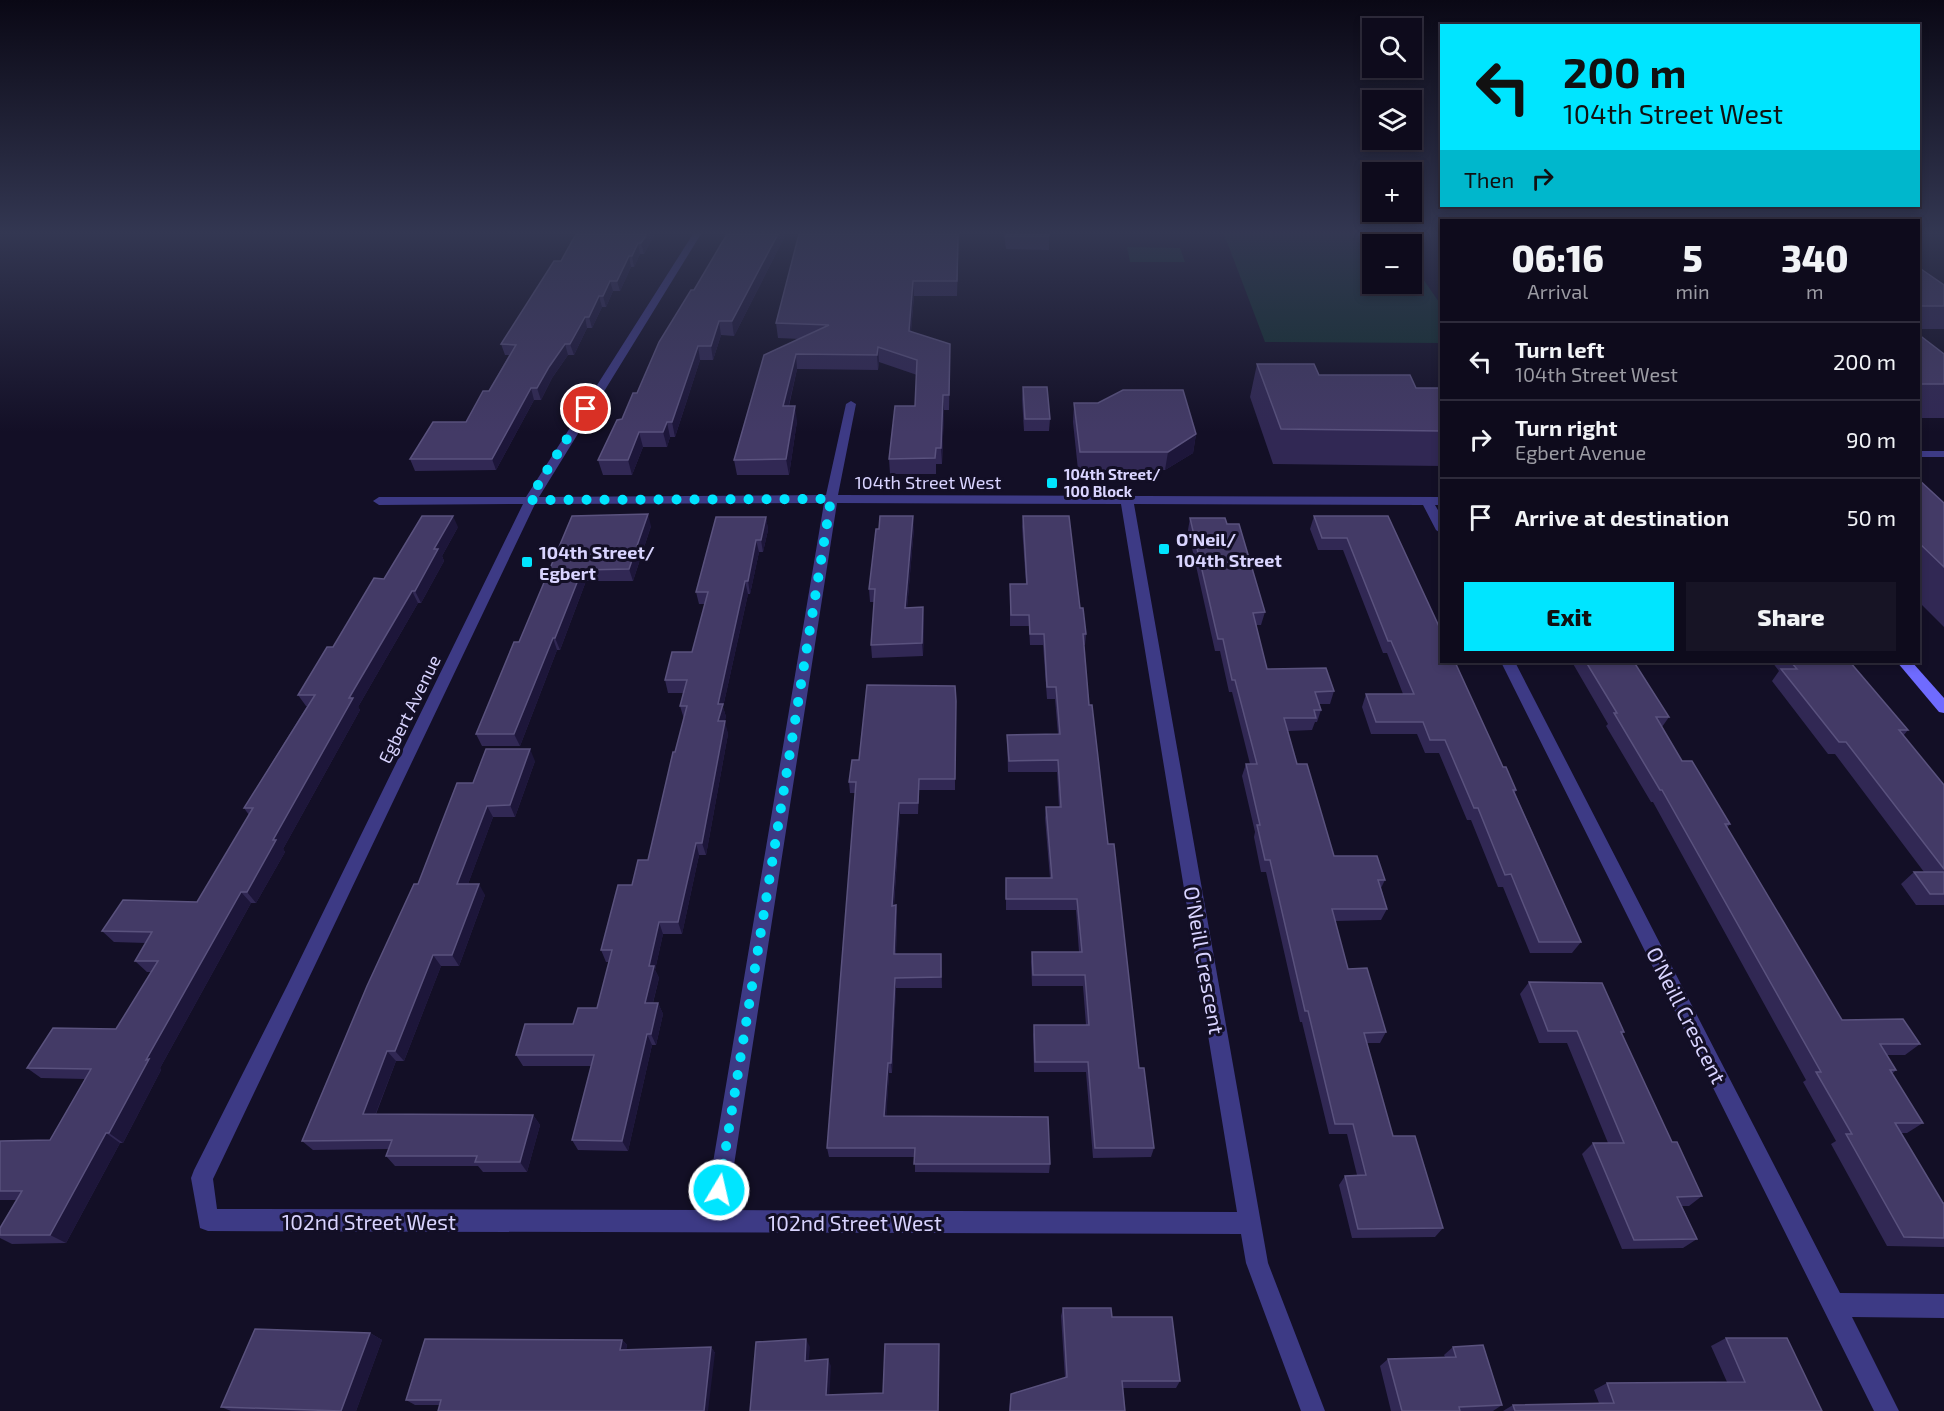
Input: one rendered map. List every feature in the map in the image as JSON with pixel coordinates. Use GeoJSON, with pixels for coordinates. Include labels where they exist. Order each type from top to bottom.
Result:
{"type":"FeatureCollection","features":[{"type":"Feature","properties":{"kind":"main road"},"geometry":{"type":"LineString","coordinates":[[1905,663],[1944,708]]}},
{"type":"Feature","properties":{"kind":"street","name":"Egbert Avenue"},"geometry":{"type":"LineString","coordinates":[[208,1220],[202,1178],[539,483],[656,300]]}},
{"type":"Feature","properties":{"kind":"street"},"geometry":{"type":"LineString","coordinates":[[714,1222],[831,499],[851,404]]}},
{"type":"Feature","properties":{"kind":"street"},"geometry":{"type":"LineString","coordinates":[[1920,454],[1944,454]]}},
{"type":"Feature","properties":{"kind":"street","name":"104th Street West"},"geometry":{"type":"LineString","coordinates":[[378,501],[831,499],[1440,501]]}},
{"type":"Feature","properties":{"kind":"street","name":"O'Neill Crescent"},"geometry":{"type":"LineString","coordinates":[[1127,501],[1259,1272],[1313,1411]]}},
{"type":"Feature","properties":{"kind":"street"},"geometry":{"type":"LineString","coordinates":[[1427,501],[1440,526]]}},
{"type":"Feature","properties":{"kind":"street","name":"O'Neill Crescent"},"geometry":{"type":"LineString","coordinates":[[1509,663],[1887,1411]]}},
{"type":"Feature","properties":{"kind":"street","name":"102nd Street West"},"geometry":{"type":"LineString","coordinates":[[208,1220],[1250,1223]]}},
{"type":"Feature","properties":{"kind":"street"},"geometry":{"type":"LineString","coordinates":[[1833,1305],[1944,1306]]}},
{"type":"Feature","properties":{"kind":"green space"},"geometry":{"type":"Polygon","coordinates":[[[1249,300],[1437,300],[1440,304],[1440,343],[1265,342],[1249,300]]]}},
{"type":"Feature","properties":{"kind":"building"},"geometry":{"type":"Polygon","coordinates":[[[529,300],[597,300],[589,317],[585,317],[570,344],[565,344],[537,388],[531,388],[492,459],[410,459],[433,422],[466,422],[483,391],[489,391],[516,345],[501,344],[529,300]]]}},
{"type":"Feature","properties":{"kind":"building"},"geometry":{"type":"Polygon","coordinates":[[[685,300],[743,300],[732,321],[719,321],[711,346],[698,346],[672,422],[667,422],[663,432],[639,432],[628,460],[598,460],[617,420],[622,419],[633,393],[637,393],[659,342],[685,300]]]}},
{"type":"Feature","properties":{"kind":"building"},"geometry":{"type":"Polygon","coordinates":[[[782,300],[911,300],[909,331],[950,344],[949,395],[943,395],[941,448],[936,448],[935,458],[889,459],[895,406],[915,406],[917,360],[878,347],[877,355],[796,354],[783,406],[795,406],[786,459],[734,460],[764,355],[829,325],[776,323],[782,300]]]}},
{"type":"Feature","properties":{"kind":"building"},"geometry":{"type":"Polygon","coordinates":[[[1920,300],[1944,300],[1944,306],[1920,306],[1920,300]]]}},
{"type":"Feature","properties":{"kind":"building"},"geometry":{"type":"Polygon","coordinates":[[[1920,336],[1944,354],[1944,384],[1920,384],[1920,336]]]}},
{"type":"Feature","properties":{"kind":"building"},"geometry":{"type":"Polygon","coordinates":[[[1257,364],[1314,364],[1319,375],[1410,375],[1416,388],[1440,388],[1440,431],[1281,429],[1257,364]]]}},
{"type":"Feature","properties":{"kind":"building"},"geometry":{"type":"Polygon","coordinates":[[[1023,387],[1047,387],[1050,419],[1025,419],[1023,387]]]}},
{"type":"Feature","properties":{"kind":"building"},"geometry":{"type":"Polygon","coordinates":[[[1123,390],[1183,390],[1196,434],[1168,452],[1080,452],[1074,403],[1098,403],[1123,390]]]}},
{"type":"Feature","properties":{"kind":"building"},"geometry":{"type":"Polygon","coordinates":[[[1920,481],[1944,503],[1944,567],[1920,544],[1920,481]]]}},
{"type":"Feature","properties":{"kind":"building"},"geometry":{"type":"Polygon","coordinates":[[[648,514],[629,569],[582,570],[514,734],[476,734],[514,642],[519,642],[572,516],[648,514]]]}},
{"type":"Feature","properties":{"kind":"building"},"geometry":{"type":"Polygon","coordinates":[[[422,516],[453,516],[434,549],[438,549],[415,591],[412,591],[349,698],[353,698],[273,840],[276,840],[247,892],[241,892],[146,1060],[149,1059],[109,1133],[106,1133],[50,1235],[0,1235],[0,1228],[22,1191],[0,1191],[0,1141],[50,1140],[91,1069],[27,1068],[53,1028],[116,1029],[158,961],[135,961],[152,932],[102,931],[123,900],[197,902],[253,808],[244,808],[315,695],[298,695],[327,647],[333,647],[374,578],[384,579],[422,516]]]}},
{"type":"Feature","properties":{"kind":"building"},"geometry":{"type":"Polygon","coordinates":[[[880,516],[913,516],[905,608],[923,607],[922,643],[871,645],[875,589],[869,589],[876,529],[879,529],[880,516]]]}},
{"type":"Feature","properties":{"kind":"building"},"geometry":{"type":"Polygon","coordinates":[[[1023,516],[1069,516],[1080,608],[1083,608],[1086,634],[1083,634],[1089,705],[1092,705],[1108,844],[1114,844],[1139,1068],[1144,1068],[1154,1148],[1095,1148],[1088,1062],[1035,1062],[1034,1025],[1089,1025],[1085,975],[1033,975],[1032,952],[1082,952],[1077,899],[1006,899],[1006,878],[1052,878],[1046,807],[1061,807],[1058,760],[1009,761],[1007,735],[1060,734],[1056,687],[1047,687],[1044,634],[1030,634],[1029,615],[1011,615],[1010,584],[1027,584],[1023,516]]]}},
{"type":"Feature","properties":{"kind":"building"},"geometry":{"type":"Polygon","coordinates":[[[1314,516],[1388,516],[1440,629],[1440,663],[1455,663],[1503,767],[1506,767],[1516,790],[1513,790],[1581,942],[1539,942],[1511,874],[1505,875],[1478,808],[1474,808],[1445,740],[1430,740],[1423,722],[1376,722],[1366,694],[1414,694],[1391,641],[1388,641],[1347,538],[1322,538],[1314,516]]]}},
{"type":"Feature","properties":{"kind":"building"},"geometry":{"type":"Polygon","coordinates":[[[716,517],[766,517],[761,540],[756,540],[748,581],[745,581],[718,704],[723,704],[718,721],[725,721],[702,843],[696,843],[678,922],[659,922],[649,966],[654,966],[645,1003],[658,1003],[651,1034],[647,1034],[622,1141],[572,1140],[594,1055],[516,1055],[525,1024],[573,1024],[578,1008],[597,1008],[612,950],[601,950],[618,885],[632,885],[638,860],[648,860],[673,752],[675,752],[687,706],[680,706],[687,680],[665,680],[672,652],[692,652],[708,592],[696,592],[716,517]]]}},
{"type":"Feature","properties":{"kind":"building"},"geometry":{"type":"Polygon","coordinates":[[[1190,518],[1225,518],[1227,524],[1239,524],[1265,612],[1253,613],[1267,669],[1326,668],[1334,691],[1315,692],[1321,710],[1314,710],[1316,718],[1284,718],[1297,764],[1307,764],[1334,856],[1377,856],[1385,880],[1378,880],[1387,909],[1332,909],[1348,969],[1367,968],[1386,1032],[1364,1033],[1393,1136],[1415,1136],[1443,1228],[1358,1229],[1345,1176],[1366,1175],[1353,1124],[1335,1124],[1308,1011],[1305,1011],[1270,860],[1265,860],[1257,825],[1260,825],[1246,764],[1257,764],[1235,680],[1232,680],[1223,639],[1218,639],[1190,518]]]}},
{"type":"Feature","properties":{"kind":"building"},"geometry":{"type":"Polygon","coordinates":[[[1587,663],[1635,663],[1669,717],[1656,717],[1682,761],[1692,761],[1730,824],[1725,824],[1842,1020],[1903,1019],[1920,1044],[1880,1044],[1896,1070],[1890,1070],[1923,1123],[1895,1123],[1944,1203],[1944,1238],[1904,1237],[1846,1134],[1852,1134],[1816,1072],[1821,1072],[1662,790],[1614,713],[1617,713],[1587,663]]]}},
{"type":"Feature","properties":{"kind":"building"},"geometry":{"type":"Polygon","coordinates":[[[1792,663],[1851,663],[1908,730],[1899,730],[1944,785],[1944,869],[1846,742],[1839,742],[1781,669],[1797,669],[1792,663]]]}},
{"type":"Feature","properties":{"kind":"building"},"geometry":{"type":"Polygon","coordinates":[[[867,685],[955,686],[956,701],[955,779],[919,779],[918,803],[899,803],[892,906],[896,905],[894,954],[941,954],[941,977],[895,978],[891,1063],[888,1063],[884,1116],[1048,1117],[1050,1164],[914,1164],[915,1148],[827,1148],[856,782],[849,782],[852,760],[859,760],[867,685]]]}},
{"type":"Feature","properties":{"kind":"building"},"geometry":{"type":"Polygon","coordinates":[[[486,749],[530,749],[510,805],[487,806],[457,884],[479,884],[452,955],[433,955],[395,1051],[387,1051],[363,1114],[533,1115],[520,1162],[475,1162],[477,1156],[386,1156],[392,1140],[302,1141],[367,986],[414,884],[418,884],[457,783],[473,783],[486,749]]]}},
{"type":"Feature","properties":{"kind":"building"},"geometry":{"type":"Polygon","coordinates":[[[1914,872],[1944,872],[1944,894],[1930,894],[1914,872]]]}},
{"type":"Feature","properties":{"kind":"building"},"geometry":{"type":"Polygon","coordinates":[[[1529,982],[1602,983],[1624,1032],[1621,1032],[1672,1142],[1677,1142],[1702,1196],[1677,1197],[1697,1239],[1634,1240],[1593,1143],[1624,1143],[1577,1031],[1548,1031],[1529,982]]]}},
{"type":"Feature","properties":{"kind":"building"},"geometry":{"type":"Polygon","coordinates":[[[1063,1308],[1111,1308],[1112,1317],[1172,1317],[1180,1381],[1122,1381],[1125,1411],[1010,1411],[1011,1394],[1067,1377],[1063,1308]]]}},
{"type":"Feature","properties":{"kind":"building"},"geometry":{"type":"Polygon","coordinates":[[[255,1329],[370,1333],[341,1411],[221,1407],[255,1329]]]}},
{"type":"Feature","properties":{"kind":"building"},"geometry":{"type":"Polygon","coordinates":[[[1726,1338],[1787,1338],[1822,1411],[1515,1411],[1513,1405],[1614,1403],[1607,1383],[1745,1382],[1726,1338]]]}},
{"type":"Feature","properties":{"kind":"building"},"geometry":{"type":"Polygon","coordinates":[[[425,1339],[622,1340],[620,1350],[711,1347],[704,1411],[438,1411],[441,1400],[406,1400],[425,1339]]]}},
{"type":"Feature","properties":{"kind":"building"},"geometry":{"type":"Polygon","coordinates":[[[806,1339],[805,1361],[828,1359],[826,1395],[883,1393],[885,1344],[939,1344],[938,1411],[750,1411],[756,1342],[806,1339]]]}},
{"type":"Feature","properties":{"kind":"building"},"geometry":{"type":"Polygon","coordinates":[[[1483,1345],[1502,1405],[1459,1407],[1460,1411],[1402,1411],[1388,1359],[1456,1357],[1453,1347],[1483,1345]]]}},
{"type":"Feature","properties":{"kind":"place","name":"104th Street/ 100 Block"},"geometry":{"type":"Point","coordinates":[1052,483]}},
{"type":"Feature","properties":{"kind":"place","name":"O'Neil/ 104th Street"},"geometry":{"type":"Point","coordinates":[1164,549]}},
{"type":"Feature","properties":{"kind":"place","name":"104th Street/ Egbert"},"geometry":{"type":"Point","coordinates":[527,562]}},
{"type":"Feature","properties":{"kind":"route"},"geometry":{"type":"LineString","coordinates":[[586,409],[539,483],[531,500],[831,499],[719,1190]]}}]}
